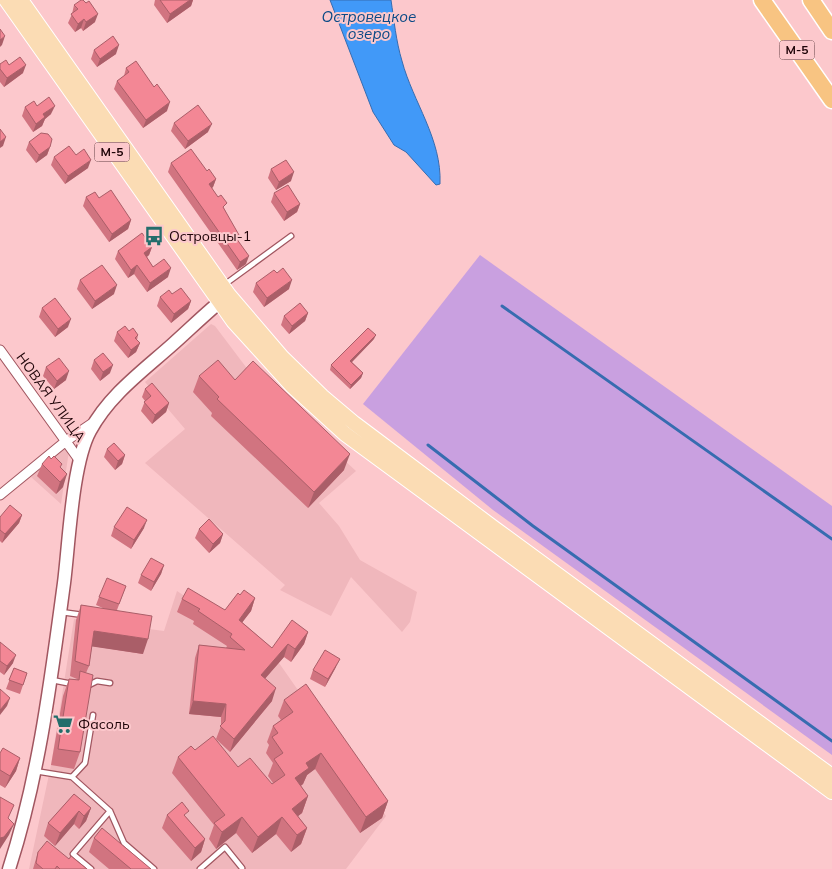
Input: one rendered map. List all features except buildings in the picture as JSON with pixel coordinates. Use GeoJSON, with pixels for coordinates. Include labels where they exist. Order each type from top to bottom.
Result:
{"type":"FeatureCollection","features":[{"type":"Feature","properties":{"kind":"highway","name":"М-5"},"geometry":{"type":"LineString","coordinates":[[762,0],[832,100]]}},
{"type":"Feature","properties":{"kind":"highway","name":"М-5"},"geometry":{"type":"LineString","coordinates":[[811,0],[832,31]]}},
{"type":"Feature","properties":{"kind":"main road","name":"М-5"},"geometry":{"type":"LineString","coordinates":[[6,0],[224,294]]}},
{"type":"Feature","properties":{"kind":"main road","name":"М-5"},"geometry":{"type":"LineString","coordinates":[[21,0],[224,294]]}},
{"type":"Feature","properties":{"kind":"main road"},"geometry":{"type":"LineString","coordinates":[[224,294],[322,396],[354,424],[832,776]]}},
{"type":"Feature","properties":{"kind":"main road"},"geometry":{"type":"LineString","coordinates":[[224,294],[272,366],[346,434],[832,792]]}},
{"type":"Feature","properties":{"kind":"street"},"geometry":{"type":"LineString","coordinates":[[9,869],[18,842],[34,770],[51,680],[80,461],[89,432],[96,420],[128,384],[156,366],[224,294]]}},
{"type":"Feature","properties":{"kind":"street","name":"НОВАЯ УЛИЦА"},"geometry":{"type":"LineString","coordinates":[[0,350],[80,461]]}},
{"type":"Feature","properties":{"kind":"street"},"geometry":{"type":"LineString","coordinates":[[0,495],[66,441],[96,420]]}},
{"type":"Feature","properties":{"kind":"lane"},"geometry":{"type":"LineString","coordinates":[[224,294],[291,236]]}},
{"type":"Feature","properties":{"kind":"lane"},"geometry":{"type":"LineString","coordinates":[[60,612],[88,616]]}},
{"type":"Feature","properties":{"kind":"lane"},"geometry":{"type":"LineString","coordinates":[[51,680],[87,686],[97,681],[110,683]]}},
{"type":"Feature","properties":{"kind":"lane"},"geometry":{"type":"LineString","coordinates":[[72,777],[85,763],[93,715]]}},
{"type":"Feature","properties":{"kind":"lane"},"geometry":{"type":"LineString","coordinates":[[34,770],[72,777],[110,811],[124,843],[154,869]]}},
{"type":"Feature","properties":{"kind":"lane"},"geometry":{"type":"LineString","coordinates":[[91,869],[73,854],[110,811]]}},
{"type":"Feature","properties":{"kind":"lane"},"geometry":{"type":"LineString","coordinates":[[200,869],[225,847],[242,868]]}},
{"type":"Feature","properties":{"kind":"shaded area"},"geometry":{"type":"Polygon","coordinates":[[[480,255],[832,506],[832,755],[493,510],[363,404],[480,255]]]}},
{"type":"Feature","properties":{"kind":"shaded area"},"geometry":{"type":"Polygon","coordinates":[[[211,324],[215,326],[252,375],[356,471],[319,503],[339,526],[360,560],[417,592],[410,622],[402,632],[351,577],[331,616],[280,590],[285,585],[145,463],[185,429],[145,382],[211,324]]]}},
{"type":"Feature","properties":{"kind":"shaded area"},"geometry":{"type":"Polygon","coordinates":[[[65,447],[69,451],[61,504],[31,477],[65,447]]]}},
{"type":"Feature","properties":{"kind":"shaded area"},"geometry":{"type":"Polygon","coordinates":[[[177,591],[240,633],[279,663],[386,816],[346,869],[29,869],[51,765],[74,619],[164,631],[177,591]]]}},
{"type":"Feature","properties":{"kind":"water","name":"Островецкое озеро"},"geometry":{"type":"Polygon","coordinates":[[[330,0],[391,0],[400,53],[407,76],[432,136],[439,167],[440,184],[436,185],[406,152],[394,145],[373,112],[330,0]]]}},
{"type":"Feature","properties":{"kind":"waterway"},"geometry":{"type":"LineString","coordinates":[[502,306],[832,539]]}},
{"type":"Feature","properties":{"kind":"waterway"},"geometry":{"type":"LineString","coordinates":[[428,445],[533,526],[832,741]]}},
{"type":"Feature","properties":{"kind":"place","name":"Островцы-1"},"geometry":{"type":"Point","coordinates":[154,236]}},
{"type":"Feature","properties":{"kind":"place","name":"Фасоль"},"geometry":{"type":"Point","coordinates":[63,724]}}]}
